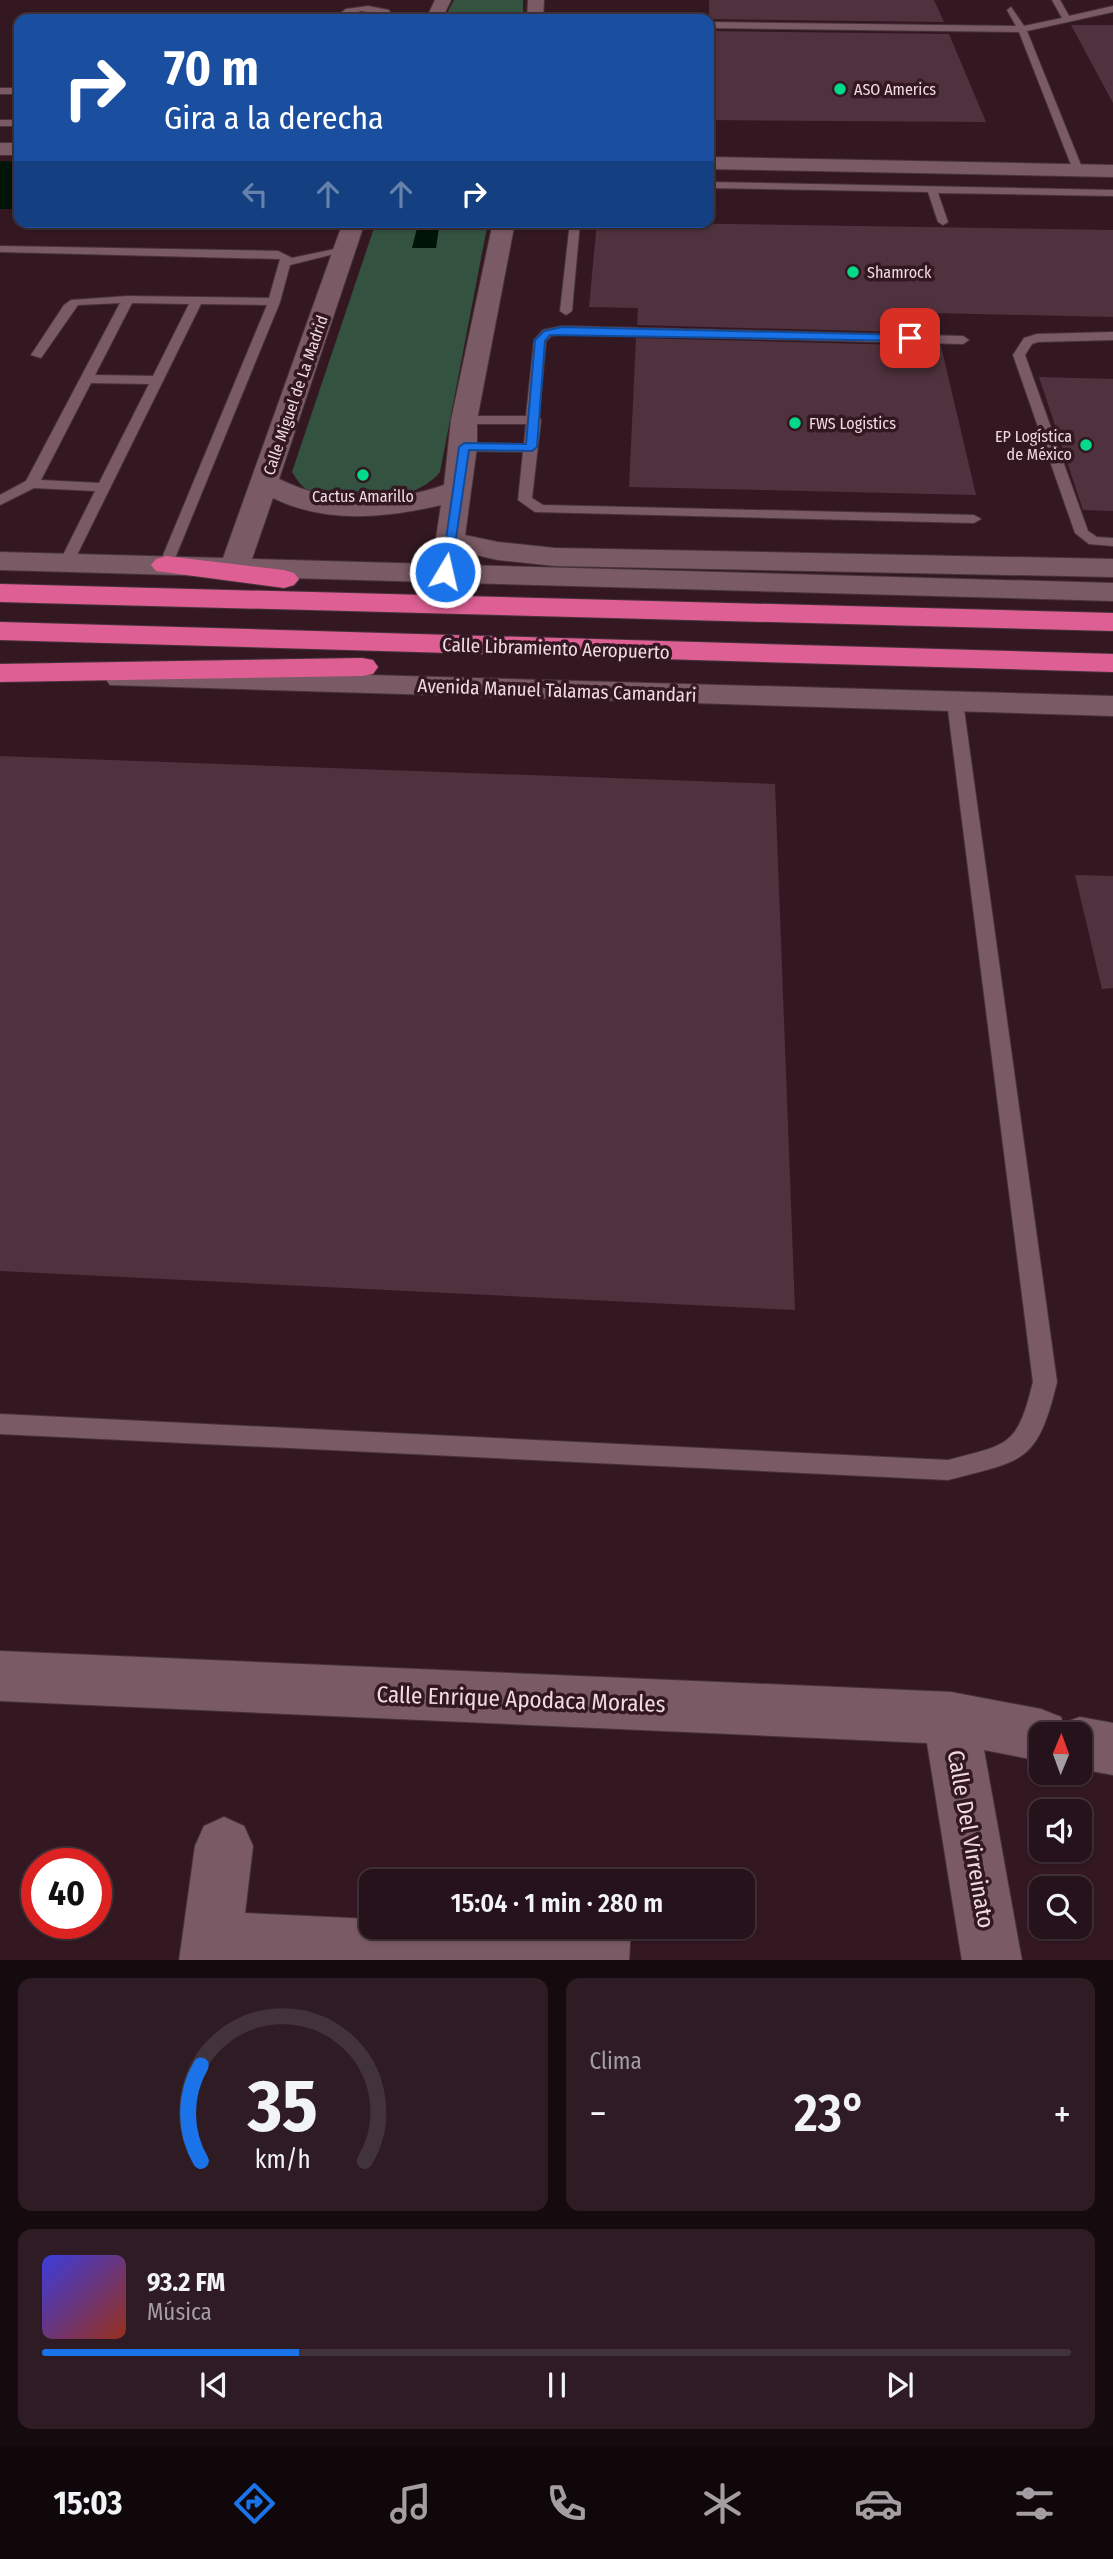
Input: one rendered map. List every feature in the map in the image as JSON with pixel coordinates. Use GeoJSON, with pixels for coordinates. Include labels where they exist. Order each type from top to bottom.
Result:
{"type":"FeatureCollection","features":[{"type":"Feature","properties":{"kind":"highway"},"geometry":{"type":"LineString","coordinates":[[166,565],[551,608]]}},
{"type":"Feature","properties":{"kind":"highway","name":"Calle Libramiento Aeropuerto"},"geometry":{"type":"LineString","coordinates":[[0,593],[1113,622]]}},
{"type":"Feature","properties":{"kind":"highway","name":"Calle Libramiento Aeropuerto"},"geometry":{"type":"LineString","coordinates":[[0,631],[1113,663]]}},
{"type":"Feature","properties":{"kind":"highway"},"geometry":{"type":"LineString","coordinates":[[0,674],[426,666],[687,652]]}},
{"type":"Feature","properties":{"kind":"street"},"geometry":{"type":"LineString","coordinates":[[714,163],[1113,171]]}},
{"type":"Feature","properties":{"kind":"street","name":"Calle Miguel de La Madrid"},"geometry":{"type":"LineString","coordinates":[[234,567],[352,228]]}},
{"type":"Feature","properties":{"kind":"street"},"geometry":{"type":"LineString","coordinates":[[445,572],[464,447],[464,420],[503,228]]}},
{"type":"Feature","properties":{"kind":"street"},"geometry":{"type":"LineString","coordinates":[[265,484],[303,501],[357,508],[411,504],[458,490]]}},
{"type":"Feature","properties":{"kind":"street"},"geometry":{"type":"LineString","coordinates":[[450,541],[498,551],[555,557],[1113,568]]}},
{"type":"Feature","properties":{"kind":"street"},"geometry":{"type":"LineString","coordinates":[[666,560],[873,586]]}},
{"type":"Feature","properties":{"kind":"street"},"geometry":{"type":"LineString","coordinates":[[0,561],[1113,592]]}},
{"type":"Feature","properties":{"kind":"street","name":"Avenida Manuel Talamas Camandari"},"geometry":{"type":"LineString","coordinates":[[0,674],[1113,706]]}},
{"type":"Feature","properties":{"kind":"street","name":"Calle Enrique Apodaca Morales"},"geometry":{"type":"LineString","coordinates":[[0,1676],[951,1718],[1029,1733]]}},
{"type":"Feature","properties":{"kind":"street","name":"Calle Del Virreinato"},"geometry":{"type":"LineString","coordinates":[[951,1718],[992,1960]]}},
{"type":"Feature","properties":{"kind":"street"},"geometry":{"type":"LineString","coordinates":[[1092,1745],[1113,1749]]}},
{"type":"Feature","properties":{"kind":"street"},"geometry":{"type":"LineString","coordinates":[[224,1846],[211,1951],[600,1949]]}},
{"type":"Feature","properties":{"kind":"lane"},"geometry":{"type":"LineString","coordinates":[[1056,0],[1067,20]]}},
{"type":"Feature","properties":{"kind":"lane"},"geometry":{"type":"LineString","coordinates":[[343,14],[368,5],[387,14]]}},
{"type":"Feature","properties":{"kind":"lane"},"geometry":{"type":"LineString","coordinates":[[678,7],[678,14]]}},
{"type":"Feature","properties":{"kind":"lane"},"geometry":{"type":"LineString","coordinates":[[714,25],[1022,29],[1113,9]]}},
{"type":"Feature","properties":{"kind":"lane"},"geometry":{"type":"LineString","coordinates":[[1011,10],[1022,29],[1078,170]]}},
{"type":"Feature","properties":{"kind":"lane"},"geometry":{"type":"LineString","coordinates":[[714,35],[846,37]]}},
{"type":"Feature","properties":{"kind":"lane"},"geometry":{"type":"LineString","coordinates":[[714,185],[1113,192]]}},
{"type":"Feature","properties":{"kind":"lane"},"geometry":{"type":"LineString","coordinates":[[932,189],[943,222]]}},
{"type":"Feature","properties":{"kind":"lane"},"geometry":{"type":"LineString","coordinates":[[566,311],[574,228]]}},
{"type":"Feature","properties":{"kind":"lane"},"geometry":{"type":"LineString","coordinates":[[0,248],[285,256],[274,302],[166,565]]}},
{"type":"Feature","properties":{"kind":"lane"},"geometry":{"type":"LineString","coordinates":[[285,263],[344,250]]}},
{"type":"Feature","properties":{"kind":"lane"},"geometry":{"type":"LineString","coordinates":[[37,355],[68,307],[75,302],[128,299],[274,302]]}},
{"type":"Feature","properties":{"kind":"lane"},"geometry":{"type":"LineString","coordinates":[[0,501],[25,491],[32,484],[128,299]]}},
{"type":"Feature","properties":{"kind":"lane"},"geometry":{"type":"LineString","coordinates":[[66,563],[197,300]]}},
{"type":"Feature","properties":{"kind":"lane"},"geometry":{"type":"LineString","coordinates":[[963,340],[554,331],[541,336],[540,340],[535,420],[525,500],[541,509],[974,519]]}},
{"type":"Feature","properties":{"kind":"lane"},"geometry":{"type":"LineString","coordinates":[[1113,336],[1037,338],[1028,341],[1019,355],[1082,533],[1094,541],[1113,541]]}},
{"type":"Feature","properties":{"kind":"lane"},"geometry":{"type":"LineString","coordinates":[[86,379],[157,380]]}},
{"type":"Feature","properties":{"kind":"lane"},"geometry":{"type":"LineString","coordinates":[[464,420],[535,420]]}},
{"type":"Feature","properties":{"kind":"lane"},"geometry":{"type":"LineString","coordinates":[[464,447],[532,447]]}},
{"type":"Feature","properties":{"kind":"lane"},"geometry":{"type":"LineString","coordinates":[[32,484],[104,487]]}},
{"type":"Feature","properties":{"kind":"lane"},"geometry":{"type":"LineString","coordinates":[[0,1424],[948,1470],[1009,1454],[1034,1426],[1045,1382],[955,702]]}},
{"type":"Feature","properties":{"kind":"green space"},"geometry":{"type":"Polygon","coordinates":[[[454,0],[523,0],[523,14],[447,14],[454,0]]]}},
{"type":"Feature","properties":{"kind":"green space"},"geometry":{"type":"Polygon","coordinates":[[[374,228],[487,228],[440,472],[413,491],[395,497],[356,501],[320,495],[306,489],[292,472],[374,228]]]}},
{"type":"Feature","properties":{"kind":"shaded area"},"geometry":{"type":"Polygon","coordinates":[[[0,161],[14,162],[14,209],[0,209],[0,161]]]}},
{"type":"Feature","properties":{"kind":"shaded area"},"geometry":{"type":"Polygon","coordinates":[[[417,228],[439,228],[436,248],[412,248],[417,228]]]}},
{"type":"Feature","properties":{"kind":"building"},"geometry":{"type":"Polygon","coordinates":[[[709,0],[934,0],[944,22],[714,19],[714,14],[709,14],[709,0]]]}},
{"type":"Feature","properties":{"kind":"building"},"geometry":{"type":"Polygon","coordinates":[[[1071,25],[1113,25],[1113,103],[1071,25]]]}},
{"type":"Feature","properties":{"kind":"building","name":"ASO Americs"},"geometry":{"type":"Polygon","coordinates":[[[714,31],[949,34],[986,122],[714,120],[714,31]]]}},
{"type":"Feature","properties":{"kind":"building","name":"Shamrock"},"geometry":{"type":"Polygon","coordinates":[[[714,224],[1113,230],[1113,317],[933,313],[937,333],[637,325],[638,308],[589,307],[596,228],[714,228],[714,224]]]}},
{"type":"Feature","properties":{"kind":"building","name":"FWS Logistics"},"geometry":{"type":"Polygon","coordinates":[[[636,338],[941,346],[976,495],[629,487],[636,338]]]}},
{"type":"Feature","properties":{"kind":"building","name":"EP Logística de México"},"geometry":{"type":"Polygon","coordinates":[[[1039,377],[1113,379],[1113,511],[1083,510],[1039,377]]]}},
{"type":"Feature","properties":{"kind":"building"},"geometry":{"type":"Polygon","coordinates":[[[0,756],[775,784],[795,1310],[0,1271],[0,756]]]}},
{"type":"Feature","properties":{"kind":"building"},"geometry":{"type":"Polygon","coordinates":[[[1075,875],[1113,876],[1113,988],[1102,989],[1075,875]]]}},
{"type":"Feature","properties":{"kind":"place","name":"ASO Americs"},"geometry":{"type":"Point","coordinates":[840,89]}},
{"type":"Feature","properties":{"kind":"place","name":"Shamrock"},"geometry":{"type":"Point","coordinates":[853,272]}},
{"type":"Feature","properties":{"kind":"place","name":"FWS Logistics"},"geometry":{"type":"Point","coordinates":[795,423]}},
{"type":"Feature","properties":{"kind":"place","name":"EP Logística de México"},"geometry":{"type":"Point","coordinates":[1086,445]}},
{"type":"Feature","properties":{"kind":"place","name":"Cactus Amarillo"},"geometry":{"type":"Point","coordinates":[363,475]}},
{"type":"Feature","properties":{"kind":"route"},"geometry":{"type":"LineString","coordinates":[[445,572],[464,447],[532,447],[541,336],[562,330],[910,338]]}}]}
